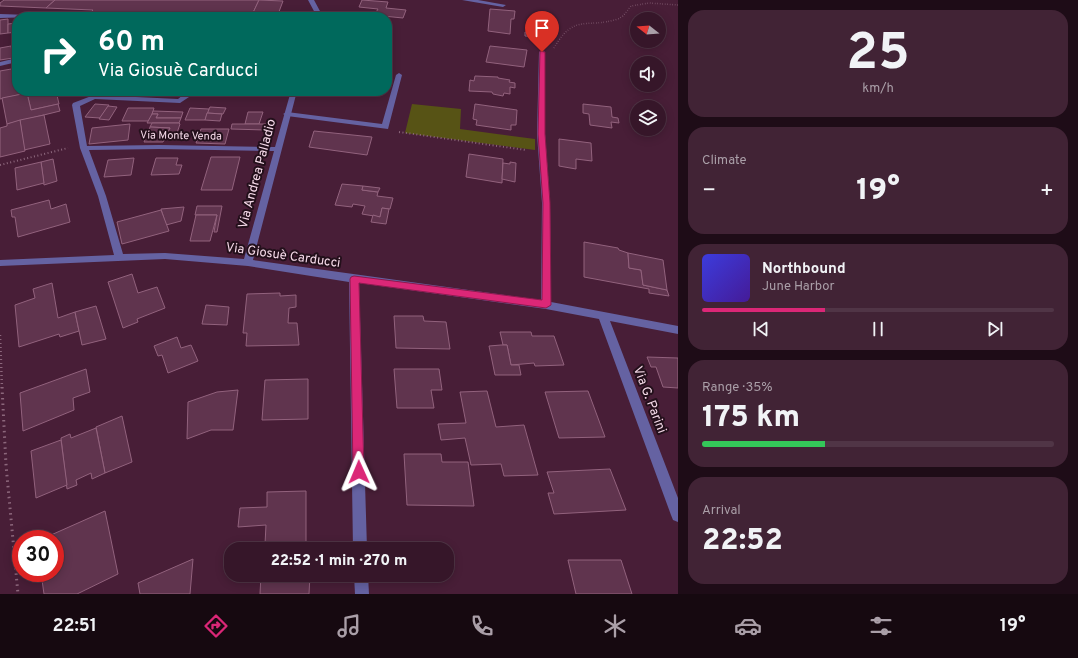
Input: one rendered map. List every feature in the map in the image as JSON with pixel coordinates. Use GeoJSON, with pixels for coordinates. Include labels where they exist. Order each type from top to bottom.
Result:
{"type":"FeatureCollection","features":[{"type":"Feature","properties":{"kind":"street"},"geometry":{"type":"LineString","coordinates":[[318,12],[313,3],[320,0]]}},
{"type":"Feature","properties":{"kind":"street"},"geometry":{"type":"LineString","coordinates":[[465,0],[503,5]]}},
{"type":"Feature","properties":{"kind":"street"},"geometry":{"type":"LineString","coordinates":[[0,16],[12,16]]}},
{"type":"Feature","properties":{"kind":"street"},"geometry":{"type":"LineString","coordinates":[[542,52],[542,152],[546,203],[546,305]]}},
{"type":"Feature","properties":{"kind":"street"},"geometry":{"type":"LineString","coordinates":[[0,64],[12,61]]}},
{"type":"Feature","properties":{"kind":"street"},"geometry":{"type":"LineString","coordinates":[[287,114],[385,127],[399,75]]}},
{"type":"Feature","properties":{"kind":"street"},"geometry":{"type":"LineString","coordinates":[[120,259],[102,196],[83,146],[76,105],[94,97],[180,101],[186,96]]}},
{"type":"Feature","properties":{"kind":"street","name":"Via Andrea Palladio"},"geometry":{"type":"LineString","coordinates":[[248,263],[292,96]]}},
{"type":"Feature","properties":{"kind":"street","name":"Via Monte Venda"},"geometry":{"type":"LineString","coordinates":[[83,146],[278,149]]}},
{"type":"Feature","properties":{"kind":"street","name":"Via Giosuè Carducci"},"geometry":{"type":"LineString","coordinates":[[0,263],[165,256],[248,263],[546,305],[678,330]]}},
{"type":"Feature","properties":{"kind":"street"},"geometry":{"type":"LineString","coordinates":[[354,279],[360,542]]}},
{"type":"Feature","properties":{"kind":"street","name":"Via G. Parini"},"geometry":{"type":"LineString","coordinates":[[604,317],[678,515]]}},
{"type":"Feature","properties":{"kind":"street"},"geometry":{"type":"LineString","coordinates":[[361,582],[362,594]]}},
{"type":"Feature","properties":{"kind":"path"},"geometry":{"type":"LineString","coordinates":[[542,52],[552,51],[563,34],[569,28],[580,24],[616,20],[623,16],[631,6],[649,3],[678,5]]}},
{"type":"Feature","properties":{"kind":"path"},"geometry":{"type":"LineString","coordinates":[[385,127],[403,133],[542,152]]}},
{"type":"Feature","properties":{"kind":"path"},"geometry":{"type":"LineString","coordinates":[[0,165],[83,146]]}},
{"type":"Feature","properties":{"kind":"path"},"geometry":{"type":"LineString","coordinates":[[0,335],[6,465],[18,594]]}},
{"type":"Feature","properties":{"kind":"shaded area"},"geometry":{"type":"Polygon","coordinates":[[[412,104],[461,109],[460,129],[535,139],[535,150],[405,133],[412,104]]]}},
{"type":"Feature","properties":{"kind":"building"},"geometry":{"type":"Polygon","coordinates":[[[4,0],[55,0],[46,8],[0,6],[0,3],[4,0]]]}},
{"type":"Feature","properties":{"kind":"building"},"geometry":{"type":"Polygon","coordinates":[[[55,0],[259,0],[253,12],[91,12],[93,10],[46,8],[55,0]]]}},
{"type":"Feature","properties":{"kind":"building"},"geometry":{"type":"Polygon","coordinates":[[[259,0],[283,1],[279,12],[253,12],[259,0]]]}},
{"type":"Feature","properties":{"kind":"building"},"geometry":{"type":"Polygon","coordinates":[[[362,0],[388,2],[386,8],[406,10],[403,18],[392,17],[392,12],[376,12],[378,9],[359,7],[362,0]]]}},
{"type":"Feature","properties":{"kind":"building"},"geometry":{"type":"Polygon","coordinates":[[[490,9],[515,11],[514,19],[511,19],[510,34],[488,31],[490,9]]]}},
{"type":"Feature","properties":{"kind":"building"},"geometry":{"type":"Polygon","coordinates":[[[8,19],[8,33],[0,34],[0,20],[8,19]]]}},
{"type":"Feature","properties":{"kind":"building"},"geometry":{"type":"Polygon","coordinates":[[[8,24],[12,24],[12,33],[8,33],[8,24]]]}},
{"type":"Feature","properties":{"kind":"building"},"geometry":{"type":"Polygon","coordinates":[[[525,32],[546,35],[546,38],[525,36],[525,32]]]}},
{"type":"Feature","properties":{"kind":"building"},"geometry":{"type":"Polygon","coordinates":[[[11,46],[12,58],[0,60],[0,48],[11,46]]]}},
{"type":"Feature","properties":{"kind":"building"},"geometry":{"type":"Polygon","coordinates":[[[490,46],[527,50],[524,67],[486,62],[490,46]]]}},
{"type":"Feature","properties":{"kind":"building"},"geometry":{"type":"Polygon","coordinates":[[[12,69],[12,96],[14,96],[0,99],[0,71],[12,69]]]}},
{"type":"Feature","properties":{"kind":"building"},"geometry":{"type":"Polygon","coordinates":[[[475,76],[498,77],[510,80],[509,82],[515,83],[515,88],[510,87],[510,94],[504,93],[503,96],[493,94],[492,92],[469,91],[470,80],[474,81],[475,76]]]}},
{"type":"Feature","properties":{"kind":"building"},"geometry":{"type":"Polygon","coordinates":[[[12,96],[28,96],[31,110],[58,104],[60,111],[7,124],[2,98],[12,96]]]}},
{"type":"Feature","properties":{"kind":"building"},"geometry":{"type":"Polygon","coordinates":[[[28,96],[57,96],[59,104],[31,110],[28,96]]]}},
{"type":"Feature","properties":{"kind":"building"},"geometry":{"type":"Polygon","coordinates":[[[95,104],[109,105],[100,118],[85,117],[95,104]]]}},
{"type":"Feature","properties":{"kind":"building"},"geometry":{"type":"Polygon","coordinates":[[[475,104],[517,110],[516,125],[511,125],[511,130],[476,125],[477,120],[473,119],[475,104]]]}},
{"type":"Feature","properties":{"kind":"building"},"geometry":{"type":"Polygon","coordinates":[[[583,104],[611,107],[612,117],[618,118],[619,123],[611,122],[612,128],[590,125],[589,114],[583,113],[583,104]]]}},
{"type":"Feature","properties":{"kind":"building"},"geometry":{"type":"Polygon","coordinates":[[[108,106],[117,107],[109,120],[99,119],[108,106]]]}},
{"type":"Feature","properties":{"kind":"building"},"geometry":{"type":"Polygon","coordinates":[[[210,107],[226,108],[223,114],[207,113],[210,107]]]}},
{"type":"Feature","properties":{"kind":"building"},"geometry":{"type":"Polygon","coordinates":[[[128,108],[154,108],[150,121],[122,121],[128,108]]]}},
{"type":"Feature","properties":{"kind":"building"},"geometry":{"type":"Polygon","coordinates":[[[190,108],[209,109],[205,120],[185,120],[190,108]]]}},
{"type":"Feature","properties":{"kind":"building"},"geometry":{"type":"Polygon","coordinates":[[[153,111],[183,112],[181,118],[156,118],[158,114],[152,114],[153,111]]]}},
{"type":"Feature","properties":{"kind":"building"},"geometry":{"type":"Polygon","coordinates":[[[248,112],[263,112],[259,124],[245,124],[248,112]]]}},
{"type":"Feature","properties":{"kind":"building"},"geometry":{"type":"Polygon","coordinates":[[[207,113],[222,114],[220,121],[205,120],[207,113]]]}},
{"type":"Feature","properties":{"kind":"building"},"geometry":{"type":"Polygon","coordinates":[[[152,114],[158,114],[156,118],[181,118],[179,123],[147,123],[152,114]]]}},
{"type":"Feature","properties":{"kind":"building"},"geometry":{"type":"Polygon","coordinates":[[[44,115],[50,144],[24,150],[20,120],[44,115]]]}},
{"type":"Feature","properties":{"kind":"building"},"geometry":{"type":"Polygon","coordinates":[[[20,120],[25,151],[0,157],[0,128],[20,120]]]}},
{"type":"Feature","properties":{"kind":"building"},"geometry":{"type":"Polygon","coordinates":[[[152,123],[180,124],[177,133],[167,133],[170,128],[150,127],[152,123]]]}},
{"type":"Feature","properties":{"kind":"building"},"geometry":{"type":"Polygon","coordinates":[[[130,124],[128,140],[89,144],[92,128],[130,124]]]}},
{"type":"Feature","properties":{"kind":"building"},"geometry":{"type":"Polygon","coordinates":[[[232,124],[267,124],[265,130],[231,129],[232,124]]]}},
{"type":"Feature","properties":{"kind":"building"},"geometry":{"type":"Polygon","coordinates":[[[150,127],[170,128],[163,142],[144,142],[150,127]]]}},
{"type":"Feature","properties":{"kind":"building"},"geometry":{"type":"Polygon","coordinates":[[[201,129],[229,129],[225,144],[196,143],[201,129]]]}},
{"type":"Feature","properties":{"kind":"building"},"geometry":{"type":"Polygon","coordinates":[[[314,131],[372,137],[367,155],[309,147],[314,131]]]}},
{"type":"Feature","properties":{"kind":"building"},"geometry":{"type":"Polygon","coordinates":[[[559,139],[591,143],[592,161],[576,159],[576,169],[559,166],[559,139]]]}},
{"type":"Feature","properties":{"kind":"building"},"geometry":{"type":"Polygon","coordinates":[[[469,154],[503,159],[502,183],[466,177],[469,154]]]}},
{"type":"Feature","properties":{"kind":"building"},"geometry":{"type":"Polygon","coordinates":[[[211,157],[240,157],[232,190],[201,190],[211,157]]]}},
{"type":"Feature","properties":{"kind":"building"},"geometry":{"type":"Polygon","coordinates":[[[134,158],[131,175],[104,177],[108,160],[134,158]]]}},
{"type":"Feature","properties":{"kind":"building"},"geometry":{"type":"Polygon","coordinates":[[[156,158],[178,158],[176,165],[182,165],[179,174],[151,175],[156,158]]]}},
{"type":"Feature","properties":{"kind":"building"},"geometry":{"type":"Polygon","coordinates":[[[53,159],[57,181],[44,185],[41,162],[53,159]]]}},
{"type":"Feature","properties":{"kind":"building"},"geometry":{"type":"Polygon","coordinates":[[[41,162],[44,183],[17,190],[15,168],[41,162]]]}},
{"type":"Feature","properties":{"kind":"building"},"geometry":{"type":"Polygon","coordinates":[[[510,162],[516,163],[515,182],[502,179],[503,163],[510,164],[510,162]]]}},
{"type":"Feature","properties":{"kind":"building"},"geometry":{"type":"Polygon","coordinates":[[[342,184],[363,186],[362,190],[378,192],[377,196],[393,198],[390,209],[382,208],[380,217],[362,214],[365,206],[353,204],[352,207],[335,205],[342,184]]]}},
{"type":"Feature","properties":{"kind":"building"},"geometry":{"type":"Polygon","coordinates":[[[363,186],[380,188],[378,192],[362,190],[363,186]]]}},
{"type":"Feature","properties":{"kind":"building"},"geometry":{"type":"Polygon","coordinates":[[[49,200],[51,209],[66,204],[70,222],[18,237],[15,217],[12,217],[11,210],[49,200]]]}},
{"type":"Feature","properties":{"kind":"building"},"geometry":{"type":"Polygon","coordinates":[[[197,206],[222,206],[217,232],[214,232],[217,215],[195,215],[197,206]]]}},
{"type":"Feature","properties":{"kind":"building"},"geometry":{"type":"Polygon","coordinates":[[[184,207],[181,221],[166,225],[161,209],[184,207]]]}},
{"type":"Feature","properties":{"kind":"building"},"geometry":{"type":"Polygon","coordinates":[[[382,208],[389,209],[386,224],[371,222],[373,215],[380,217],[382,208]]]}},
{"type":"Feature","properties":{"kind":"building"},"geometry":{"type":"Polygon","coordinates":[[[161,210],[169,231],[122,244],[117,222],[161,210]]]}},
{"type":"Feature","properties":{"kind":"building"},"geometry":{"type":"Polygon","coordinates":[[[196,215],[217,215],[210,241],[190,241],[196,215]]]}},
{"type":"Feature","properties":{"kind":"building"},"geometry":{"type":"Polygon","coordinates":[[[584,242],[618,248],[619,250],[628,253],[629,268],[641,270],[643,285],[667,290],[669,296],[649,293],[649,289],[584,277],[584,242]]]}},
{"type":"Feature","properties":{"kind":"building"},"geometry":{"type":"Polygon","coordinates":[[[628,253],[663,260],[667,290],[643,285],[641,270],[629,268],[628,253]]]}},
{"type":"Feature","properties":{"kind":"building"},"geometry":{"type":"Polygon","coordinates":[[[132,274],[138,293],[157,287],[165,308],[137,319],[138,322],[123,328],[108,282],[132,274]]]}},
{"type":"Feature","properties":{"kind":"building"},"geometry":{"type":"Polygon","coordinates":[[[52,283],[58,318],[75,312],[79,331],[60,337],[59,334],[19,347],[15,305],[35,298],[33,289],[52,283]]]}},
{"type":"Feature","properties":{"kind":"building"},"geometry":{"type":"Polygon","coordinates":[[[280,293],[280,296],[296,295],[296,307],[289,308],[288,323],[297,323],[299,345],[246,346],[247,333],[243,333],[247,294],[280,293]]]}},
{"type":"Feature","properties":{"kind":"building"},"geometry":{"type":"Polygon","coordinates":[[[206,305],[229,307],[227,325],[202,324],[206,305]]]}},
{"type":"Feature","properties":{"kind":"building"},"geometry":{"type":"Polygon","coordinates":[[[96,306],[106,339],[82,345],[75,312],[96,306]]]}},
{"type":"Feature","properties":{"kind":"building"},"geometry":{"type":"Polygon","coordinates":[[[394,316],[423,316],[424,321],[446,322],[450,349],[396,348],[394,316]]]}},
{"type":"Feature","properties":{"kind":"building"},"geometry":{"type":"Polygon","coordinates":[[[500,332],[531,332],[532,336],[554,336],[564,365],[535,366],[534,363],[511,365],[507,345],[503,345],[500,332]]]}},
{"type":"Feature","properties":{"kind":"building"},"geometry":{"type":"Polygon","coordinates":[[[177,337],[181,348],[191,345],[198,361],[168,373],[162,355],[158,356],[154,346],[177,337]]]}},
{"type":"Feature","properties":{"kind":"building"},"geometry":{"type":"Polygon","coordinates":[[[507,345],[511,365],[519,365],[521,375],[495,375],[489,346],[507,345]]]}},
{"type":"Feature","properties":{"kind":"building"},"geometry":{"type":"Polygon","coordinates":[[[647,357],[678,358],[678,388],[663,387],[656,367],[651,367],[647,357]]]}},
{"type":"Feature","properties":{"kind":"building"},"geometry":{"type":"Polygon","coordinates":[[[86,369],[90,392],[73,398],[74,410],[23,431],[20,393],[86,369]]]}},
{"type":"Feature","properties":{"kind":"building"},"geometry":{"type":"Polygon","coordinates":[[[394,369],[439,369],[442,390],[431,390],[434,408],[397,408],[394,369]]]}},
{"type":"Feature","properties":{"kind":"building"},"geometry":{"type":"Polygon","coordinates":[[[308,379],[308,419],[262,420],[265,380],[308,379]]]}},
{"type":"Feature","properties":{"kind":"building"},"geometry":{"type":"Polygon","coordinates":[[[238,390],[233,430],[211,430],[187,439],[188,402],[217,392],[238,390]]]}},
{"type":"Feature","properties":{"kind":"building"},"geometry":{"type":"Polygon","coordinates":[[[487,391],[496,427],[524,425],[538,475],[504,476],[501,464],[471,465],[465,438],[441,440],[438,424],[466,423],[460,392],[487,391]]]}},
{"type":"Feature","properties":{"kind":"building"},"geometry":{"type":"Polygon","coordinates":[[[588,391],[605,437],[559,438],[545,392],[588,391]]]}},
{"type":"Feature","properties":{"kind":"building"},"geometry":{"type":"Polygon","coordinates":[[[122,416],[132,462],[105,473],[96,427],[122,416]]]}},
{"type":"Feature","properties":{"kind":"building"},"geometry":{"type":"Polygon","coordinates":[[[96,428],[105,473],[92,479],[91,473],[76,480],[77,485],[67,489],[61,438],[70,434],[71,438],[96,428]]]}},
{"type":"Feature","properties":{"kind":"building"},"geometry":{"type":"Polygon","coordinates":[[[61,440],[67,485],[36,498],[31,451],[61,440]]]}},
{"type":"Feature","properties":{"kind":"building"},"geometry":{"type":"Polygon","coordinates":[[[404,454],[441,454],[442,462],[468,462],[474,506],[407,505],[404,454]]]}},
{"type":"Feature","properties":{"kind":"building"},"geometry":{"type":"Polygon","coordinates":[[[610,469],[626,510],[554,514],[548,493],[554,493],[547,472],[610,469]]]}},
{"type":"Feature","properties":{"kind":"building"},"geometry":{"type":"Polygon","coordinates":[[[306,491],[306,542],[265,542],[266,525],[238,527],[240,508],[267,507],[267,492],[306,491]]]}},
{"type":"Feature","properties":{"kind":"building"},"geometry":{"type":"Polygon","coordinates":[[[105,511],[118,574],[77,594],[44,594],[42,582],[64,582],[64,530],[62,530],[105,511]]]}},
{"type":"Feature","properties":{"kind":"building"},"geometry":{"type":"Polygon","coordinates":[[[193,559],[190,594],[140,594],[138,583],[193,559]]]}},
{"type":"Feature","properties":{"kind":"building"},"geometry":{"type":"Polygon","coordinates":[[[568,560],[621,560],[632,594],[576,594],[568,560]]]}},
{"type":"Feature","properties":{"kind":"building"},"geometry":{"type":"Polygon","coordinates":[[[261,582],[310,582],[309,594],[260,594],[261,582]]]}},
{"type":"Feature","properties":{"kind":"route"},"geometry":{"type":"LineString","coordinates":[[359,472],[354,279],[546,305],[546,203],[541,134],[542,52]]}}]}
